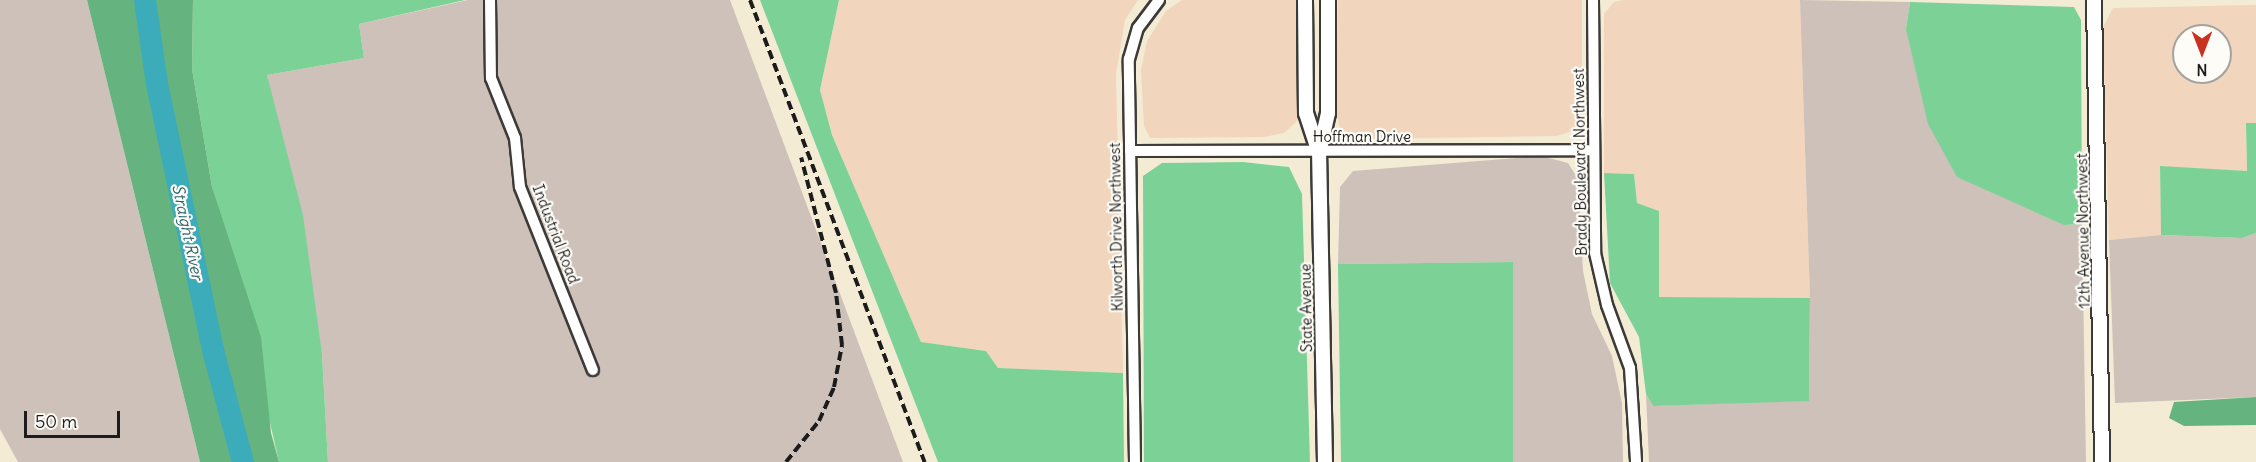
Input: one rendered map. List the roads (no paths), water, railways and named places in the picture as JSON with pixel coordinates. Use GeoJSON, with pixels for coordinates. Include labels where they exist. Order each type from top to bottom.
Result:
{"type":"FeatureCollection","features":[{"type":"Feature","properties":{"kind":"street","name":"Industrial Road"},"geometry":{"type":"LineString","coordinates":[[490,0],[491,78],[515,138],[520,187],[593,370]]}},
{"type":"Feature","properties":{"kind":"street","name":"Kilworth Drive Northwest"},"geometry":{"type":"LineString","coordinates":[[1135,462],[1129,59],[1138,28],[1160,0]]}},
{"type":"Feature","properties":{"kind":"street"},"geometry":{"type":"LineString","coordinates":[[1305,0],[1306,114],[1319,153]]}},
{"type":"Feature","properties":{"kind":"street"},"geometry":{"type":"LineString","coordinates":[[1319,153],[1328,113],[1328,0]]}},
{"type":"Feature","properties":{"kind":"street","name":"Brady Boulevard Northwest"},"geometry":{"type":"LineString","coordinates":[[1593,0],[1597,262],[1607,305],[1630,368],[1636,462]]}},
{"type":"Feature","properties":{"kind":"street","name":"12th Avenue Northwest"},"geometry":{"type":"LineString","coordinates":[[2094,0],[2102,462]]}},
{"type":"Feature","properties":{"kind":"street","name":"Hoffman Drive"},"geometry":{"type":"LineString","coordinates":[[1130,152],[1319,153],[1594,150]]}},
{"type":"Feature","properties":{"kind":"street","name":"State Avenue"},"geometry":{"type":"LineString","coordinates":[[1319,153],[1325,462]]}},
{"type":"Feature","properties":{"kind":"waterway","name":"Straight River"},"geometry":{"type":"LineString","coordinates":[[145,0],[157,84],[214,354],[243,462]]}},
{"type":"Feature","properties":{"kind":"railway"},"geometry":{"type":"LineString","coordinates":[[750,0],[925,462]]}},
{"type":"Feature","properties":{"kind":"railway"},"geometry":{"type":"LineString","coordinates":[[786,462],[819,421],[834,387],[842,345],[836,293],[801,157]]}}]}
